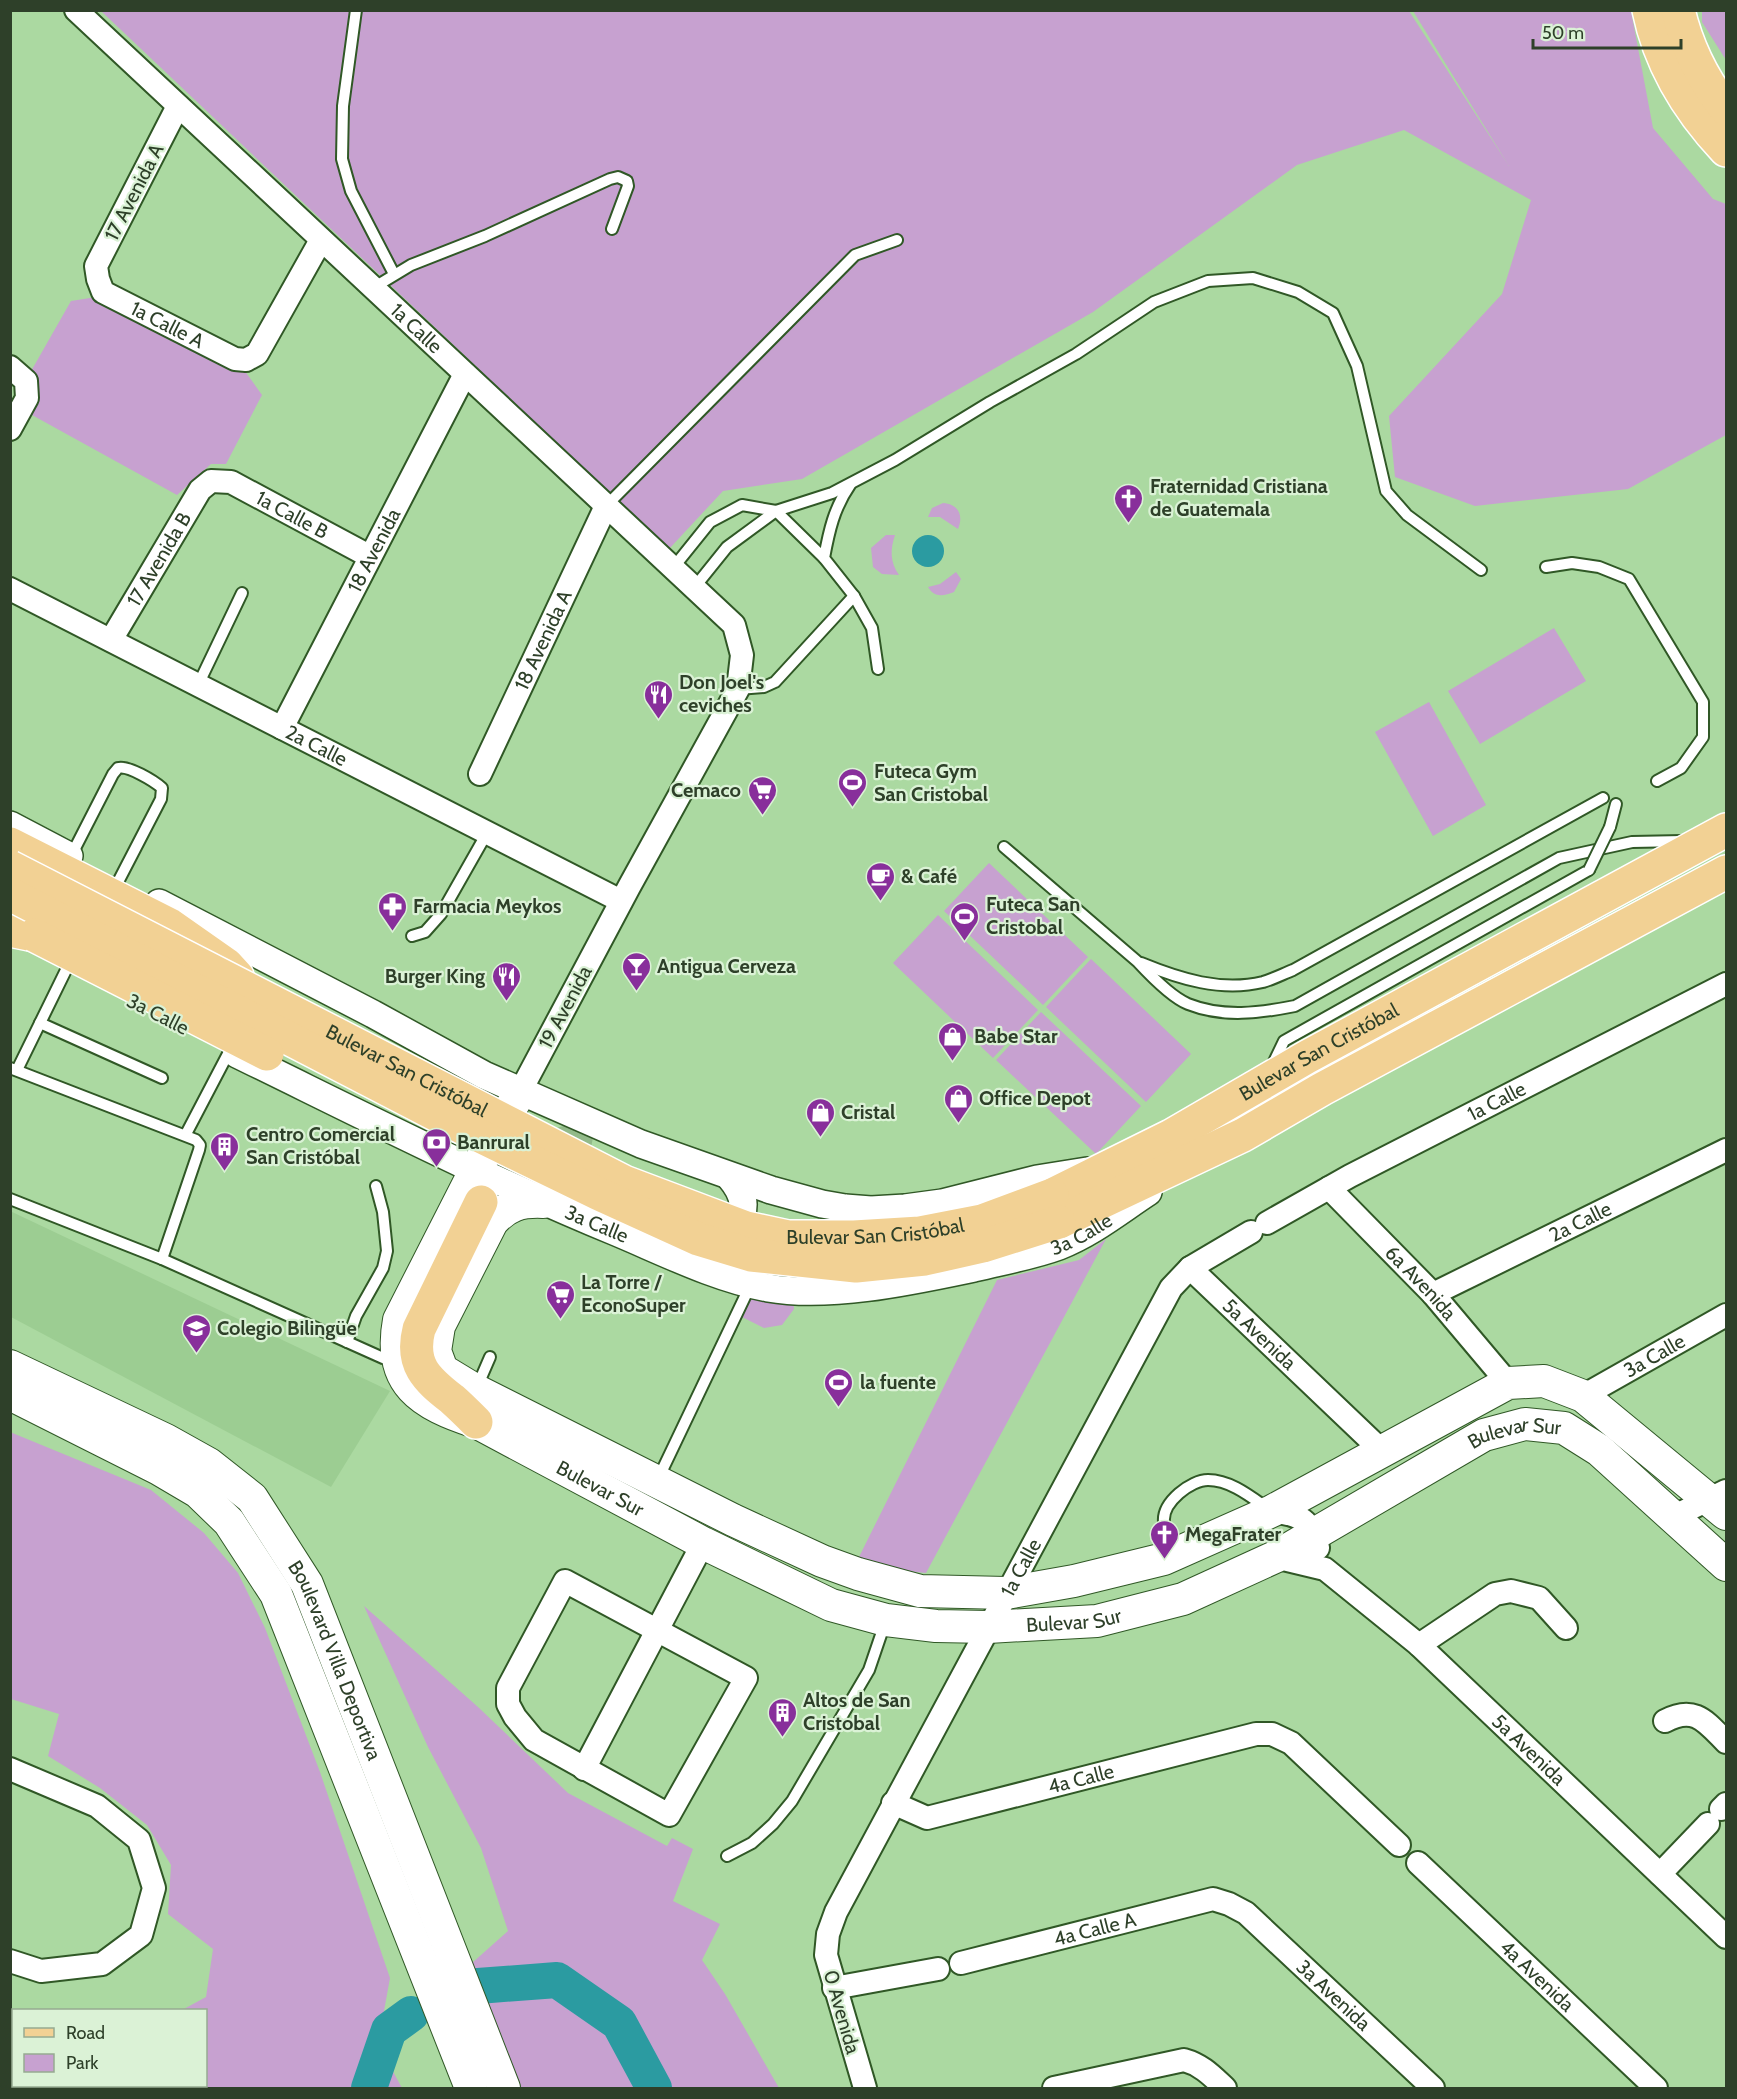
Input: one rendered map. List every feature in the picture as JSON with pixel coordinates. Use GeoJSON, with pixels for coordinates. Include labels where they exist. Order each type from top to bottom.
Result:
{"type":"FeatureCollection","features":[{"type":"Feature","properties":{"kind":"main road"},"geometry":{"type":"LineString","coordinates":[[1649,10],[1653,31],[1662,54],[1680,89],[1697,116],[1726,150]]}},
{"type":"Feature","properties":{"kind":"main road"},"geometry":{"type":"LineString","coordinates":[[1678,10],[1694,62],[1707,85],[1726,109]]}},
{"type":"Feature","properties":{"kind":"main road","name":"Bulevar San Cristóbal"},"geometry":{"type":"LineString","coordinates":[[10,867],[624,1182],[746,1228],[788,1237],[854,1237],[920,1233],[1055,1208],[1104,1168],[1171,1136],[1377,1019],[1718,835]]}},
{"type":"Feature","properties":{"kind":"main road"},"geometry":{"type":"LineString","coordinates":[[10,844],[170,925],[227,965],[251,990]]}},
{"type":"Feature","properties":{"kind":"main road","name":"Bulevar San Cristóbal"},"geometry":{"type":"LineString","coordinates":[[10,894],[445,1119],[698,1239],[751,1255],[856,1266],[925,1259],[983,1246],[1055,1208],[1203,1154],[1243,1135],[1322,1089],[1726,872]]}},
{"type":"Feature","properties":{"kind":"main road"},"geometry":{"type":"LineString","coordinates":[[18,935],[327,1084],[371,1102],[445,1119]]}},
{"type":"Feature","properties":{"kind":"main road","name":"19 Avenida"},"geometry":{"type":"LineString","coordinates":[[397,1362],[395,1340],[399,1320],[476,1169],[520,1092]]}},
{"type":"Feature","properties":{"kind":"main road"},"geometry":{"type":"LineString","coordinates":[[595,1144],[714,1195],[767,1212],[808,1219],[854,1237]]}},
{"type":"Feature","properties":{"kind":"main road"},"geometry":{"type":"LineString","coordinates":[[476,1406],[442,1370],[435,1351],[439,1326],[492,1222],[501,1212],[524,1201],[543,1202]]}},
{"type":"Feature","properties":{"kind":"main road"},"geometry":{"type":"LineString","coordinates":[[476,1406],[453,1400],[434,1387],[419,1360],[416,1343],[419,1329],[481,1202]]}},
{"type":"Feature","properties":{"kind":"main road","name":"Bulevar Sur"},"geometry":{"type":"LineString","coordinates":[[397,1362],[407,1382],[421,1396],[442,1411],[476,1406],[649,1496],[783,1543],[858,1575],[920,1591],[1006,1593],[1074,1581],[1164,1559],[1272,1511],[1508,1383],[1544,1381],[1583,1395],[1721,1502]]}},
{"type":"Feature","properties":{"kind":"main road","name":"Boulevard Villa Deportiva"},"geometry":{"type":"LineString","coordinates":[[10,1366],[166,1440],[209,1464],[252,1498],[307,1584],[487,2085]]}},
{"type":"Feature","properties":{"kind":"main road","name":"Boulevard Villa Deportiva"},"geometry":{"type":"LineString","coordinates":[[10,1394],[159,1469],[198,1492],[230,1522],[276,1594],[487,2085]]}},
{"type":"Feature","properties":{"kind":"main road","name":"Bulevar Sur"},"geometry":{"type":"LineString","coordinates":[[649,1496],[703,1543],[831,1605],[886,1620],[936,1626],[988,1627],[1097,1621],[1183,1599],[1275,1557],[1484,1435],[1525,1424],[1564,1428],[1599,1450],[1726,1565]]}},
{"type":"Feature","properties":{"kind":"street","name":"1a Calle"},"geometry":{"type":"LineString","coordinates":[[76,10],[734,625],[742,655]]}},
{"type":"Feature","properties":{"kind":"street","name":"17 Avenida A"},"geometry":{"type":"LineString","coordinates":[[98,279],[96,266],[178,106]]}},
{"type":"Feature","properties":{"kind":"street","name":"1a Calle A"},"geometry":{"type":"LineString","coordinates":[[98,279],[103,292],[235,359],[246,360],[257,354],[321,240]]}},
{"type":"Feature","properties":{"kind":"street"},"geometry":{"type":"LineString","coordinates":[[10,429],[27,398],[18,374]]}},
{"type":"Feature","properties":{"kind":"street","name":"18 Avenida"},"geometry":{"type":"LineString","coordinates":[[282,728],[465,374]]}},
{"type":"Feature","properties":{"kind":"street","name":"1a Calle B"},"geometry":{"type":"LineString","coordinates":[[211,481],[231,482],[369,556]]}},
{"type":"Feature","properties":{"kind":"street","name":"17 Avenida B"},"geometry":{"type":"LineString","coordinates":[[111,640],[200,490],[211,481]]}},
{"type":"Feature","properties":{"kind":"street","name":"18 Avenida A"},"geometry":{"type":"LineString","coordinates":[[480,774],[606,506]]}},
{"type":"Feature","properties":{"kind":"street","name":"2a Calle"},"geometry":{"type":"LineString","coordinates":[[10,589],[621,901]]}},
{"type":"Feature","properties":{"kind":"street","name":"19 Avenida"},"geometry":{"type":"LineString","coordinates":[[520,1092],[621,901],[738,689],[742,655]]}},
{"type":"Feature","properties":{"kind":"street"},"geometry":{"type":"LineString","coordinates":[[10,825],[322,988],[450,1058],[520,1092],[641,1144],[730,1176],[822,1204],[871,1210],[942,1203],[1038,1179],[1104,1168]]}},
{"type":"Feature","properties":{"kind":"street","name":"3a Calle"},"geometry":{"type":"LineString","coordinates":[[18,935],[66,968],[298,1084],[543,1202],[720,1276],[751,1284],[793,1290],[848,1289],[923,1278],[1024,1257],[1060,1245],[1091,1230],[1203,1154]]}},
{"type":"Feature","properties":{"kind":"street","name":"1a Calle"},"geometry":{"type":"LineString","coordinates":[[828,1934],[836,1912],[893,1803],[1171,1288],[1190,1268],[1329,1188],[1726,984]]}},
{"type":"Feature","properties":{"kind":"street"},"geometry":{"type":"LineString","coordinates":[[298,1084],[308,1082],[318,1074],[334,1046],[335,1024],[332,1006],[322,988]]}},
{"type":"Feature","properties":{"kind":"street","name":"2a Calle"},"geometry":{"type":"LineString","coordinates":[[1433,1294],[1726,1150]]}},
{"type":"Feature","properties":{"kind":"street"},"geometry":{"type":"LineString","coordinates":[[720,1276],[741,1217],[744,1198],[741,1189],[730,1176]]}},
{"type":"Feature","properties":{"kind":"street","name":"6a Avenida"},"geometry":{"type":"LineString","coordinates":[[1329,1188],[1433,1294],[1508,1383]]}},
{"type":"Feature","properties":{"kind":"street","name":"5a Avenida"},"geometry":{"type":"LineString","coordinates":[[1190,1268],[1382,1451]]}},
{"type":"Feature","properties":{"kind":"street","name":"3a Calle"},"geometry":{"type":"LineString","coordinates":[[1583,1395],[1726,1315]]}},
{"type":"Feature","properties":{"kind":"street"},"geometry":{"type":"LineString","coordinates":[[1673,1517],[1721,1502]]}},
{"type":"Feature","properties":{"kind":"street"},"geometry":{"type":"LineString","coordinates":[[1272,1511],[1301,1517],[1315,1535],[1325,1569]]}},
{"type":"Feature","properties":{"kind":"street"},"geometry":{"type":"LineString","coordinates":[[584,1769],[703,1543]]}},
{"type":"Feature","properties":{"kind":"street","name":"5a Avenida"},"geometry":{"type":"LineString","coordinates":[[1275,1557],[1325,1569],[1419,1645],[1726,1937]]}},
{"type":"Feature","properties":{"kind":"street"},"geometry":{"type":"LineString","coordinates":[[565,1581],[658,1631],[746,1678],[669,1815],[534,1740],[515,1717],[508,1704],[508,1688],[565,1581]]}},
{"type":"Feature","properties":{"kind":"street"},"geometry":{"type":"LineString","coordinates":[[1419,1645],[1494,1594],[1510,1591],[1539,1598],[1566,1628]]}},
{"type":"Feature","properties":{"kind":"street"},"geometry":{"type":"LineString","coordinates":[[1665,1721],[1678,1715],[1691,1715],[1703,1720],[1726,1742]]}},
{"type":"Feature","properties":{"kind":"street","name":"4a Calle"},"geometry":{"type":"LineString","coordinates":[[893,1803],[927,1818],[1256,1734],[1272,1734],[1291,1743],[1399,1845]]}},
{"type":"Feature","properties":{"kind":"street"},"geometry":{"type":"LineString","coordinates":[[10,1769],[97,1806],[140,1840],[154,1888],[141,1935],[102,1964],[41,1971],[10,1960]]}},
{"type":"Feature","properties":{"kind":"street"},"geometry":{"type":"LineString","coordinates":[[1660,1874],[1719,1812]]}},
{"type":"Feature","properties":{"kind":"street","name":"4a Avenida"},"geometry":{"type":"LineString","coordinates":[[1418,1863],[1656,2088]]}},
{"type":"Feature","properties":{"kind":"street","name":"4a Calle A"},"geometry":{"type":"LineString","coordinates":[[962,1963],[1213,1899],[1229,1904]]}},
{"type":"Feature","properties":{"kind":"street","name":"3a Avenida"},"geometry":{"type":"LineString","coordinates":[[1229,1904],[1246,1913],[1433,2088]]}},
{"type":"Feature","properties":{"kind":"street","name":"0 Avenida"},"geometry":{"type":"LineString","coordinates":[[828,1934],[826,1955],[865,2088]]}},
{"type":"Feature","properties":{"kind":"street"},"geometry":{"type":"LineString","coordinates":[[834,1988],[938,1969]]}},
{"type":"Feature","properties":{"kind":"street"},"geometry":{"type":"LineString","coordinates":[[1054,2088],[1184,2060],[1206,2070],[1226,2088]]}},
{"type":"Feature","properties":{"kind":"lane"},"geometry":{"type":"LineString","coordinates":[[356,10],[343,106],[342,159],[351,191],[394,274]]}},
{"type":"Feature","properties":{"kind":"lane"},"geometry":{"type":"LineString","coordinates":[[373,288],[411,266],[618,177],[627,181],[628,186],[612,229]]}},
{"type":"Feature","properties":{"kind":"lane"},"geometry":{"type":"LineString","coordinates":[[606,506],[855,255],[897,240]]}},
{"type":"Feature","properties":{"kind":"lane"},"geometry":{"type":"LineString","coordinates":[[694,588],[727,547],[776,511],[832,493],[896,460],[990,402],[1076,354],[1154,302],[1208,281],[1253,278],[1298,292],[1333,313],[1357,366],[1386,491],[1407,515],[1481,570]]}},
{"type":"Feature","properties":{"kind":"lane"},"geometry":{"type":"LineString","coordinates":[[824,558],[831,521],[843,495],[854,480]]}},
{"type":"Feature","properties":{"kind":"lane"},"geometry":{"type":"LineString","coordinates":[[673,568],[711,522],[742,505],[776,511],[824,558],[854,596],[873,628],[878,669]]}},
{"type":"Feature","properties":{"kind":"lane"},"geometry":{"type":"LineString","coordinates":[[1546,567],[1572,563],[1599,567],[1629,579],[1703,702],[1702,736],[1681,768],[1657,782]]}},
{"type":"Feature","properties":{"kind":"lane"},"geometry":{"type":"LineString","coordinates":[[198,685],[242,593]]}},
{"type":"Feature","properties":{"kind":"lane"},"geometry":{"type":"LineString","coordinates":[[738,689],[764,687],[775,682],[854,596]]}},
{"type":"Feature","properties":{"kind":"lane"},"geometry":{"type":"LineString","coordinates":[[70,857],[113,774],[118,768],[127,767],[158,784],[162,788],[162,794],[118,882]]}},
{"type":"Feature","properties":{"kind":"lane"},"geometry":{"type":"LineString","coordinates":[[1138,962],[1171,975],[1199,982],[1242,985],[1265,981],[1293,969],[1603,798]]}},
{"type":"Feature","properties":{"kind":"lane"},"geometry":{"type":"LineString","coordinates":[[1265,1082],[1284,1041],[1589,870],[1610,827],[1616,804]]}},
{"type":"Feature","properties":{"kind":"lane"},"geometry":{"type":"LineString","coordinates":[[412,936],[425,932],[441,914],[488,833]]}},
{"type":"Feature","properties":{"kind":"lane"},"geometry":{"type":"LineString","coordinates":[[1004,847],[1138,962],[1155,980],[1187,1004],[1222,1012],[1263,1013],[1295,1006],[1559,858],[1632,842],[1718,835]]}},
{"type":"Feature","properties":{"kind":"lane"},"geometry":{"type":"LineString","coordinates":[[66,968],[40,1023],[14,1069],[186,1134],[200,1145],[162,1259]]}},
{"type":"Feature","properties":{"kind":"lane"},"geometry":{"type":"LineString","coordinates":[[40,1023],[162,1078]]}},
{"type":"Feature","properties":{"kind":"lane"},"geometry":{"type":"LineString","coordinates":[[186,1134],[230,1050]]}},
{"type":"Feature","properties":{"kind":"lane"},"geometry":{"type":"LineString","coordinates":[[347,1342],[356,1316],[383,1268],[387,1251],[383,1212],[376,1186]]}},
{"type":"Feature","properties":{"kind":"lane"},"geometry":{"type":"LineString","coordinates":[[10,1199],[162,1259],[383,1358],[397,1362]]}},
{"type":"Feature","properties":{"kind":"lane"},"geometry":{"type":"LineString","coordinates":[[649,1496],[751,1284]]}},
{"type":"Feature","properties":{"kind":"lane"},"geometry":{"type":"LineString","coordinates":[[476,1406],[490,1358]]}},
{"type":"Feature","properties":{"kind":"lane"},"geometry":{"type":"LineString","coordinates":[[1177,1553],[1164,1522],[1166,1509],[1193,1484],[1209,1480],[1237,1488],[1272,1511]]}},
{"type":"Feature","properties":{"kind":"lane"},"geometry":{"type":"LineString","coordinates":[[727,1856],[752,1843],[773,1824],[792,1801],[869,1670],[886,1620]]}},
{"type":"Feature","properties":{"kind":"shaded area","name":"Colegio Bilingüe"},"geometry":{"type":"Polygon","coordinates":[[[10,1211],[390,1391],[331,1487],[11,1317],[10,1211]]]}},
{"type":"Feature","properties":{"kind":"green space"},"geometry":{"type":"Polygon","coordinates":[[[101,11],[1409,11],[1509,166],[1413,11],[1631,11],[1653,128],[1713,199],[1726,204],[1726,435],[1628,489],[1475,506],[1395,477],[1389,416],[1502,294],[1531,200],[1404,130],[1297,165],[1093,312],[802,479],[723,491],[669,549],[101,11]]]}},
{"type":"Feature","properties":{"kind":"green space"},"geometry":{"type":"Polygon","coordinates":[[[1702,11],[1726,11],[1726,60],[1702,22],[1702,11]]]}},
{"type":"Feature","properties":{"kind":"green space"},"geometry":{"type":"Polygon","coordinates":[[[109,295],[242,367],[262,395],[226,464],[211,464],[177,495],[32,415],[30,373],[71,301],[109,295]]]}},
{"type":"Feature","properties":{"kind":"green space"},"geometry":{"type":"Polygon","coordinates":[[[943,503],[953,506],[958,511],[960,524],[958,529],[940,517],[928,517],[932,508],[943,503]]]}},
{"type":"Feature","properties":{"kind":"green space"},"geometry":{"type":"Polygon","coordinates":[[[886,535],[895,535],[892,556],[899,575],[882,574],[873,567],[871,548],[886,535]]]}},
{"type":"Feature","properties":{"kind":"green space"},"geometry":{"type":"Polygon","coordinates":[[[956,572],[961,579],[954,592],[940,595],[930,591],[928,587],[940,584],[956,572]]]}},
{"type":"Feature","properties":{"kind":"green space"},"geometry":{"type":"Polygon","coordinates":[[[1554,628],[1586,681],[1480,744],[1448,691],[1554,628]]]}},
{"type":"Feature","properties":{"kind":"green space"},"geometry":{"type":"Polygon","coordinates":[[[1429,702],[1486,805],[1433,836],[1375,732],[1429,702]]]}},
{"type":"Feature","properties":{"kind":"green space"},"geometry":{"type":"Polygon","coordinates":[[[989,863],[1088,957],[1043,1005],[944,911],[989,863]]]}},
{"type":"Feature","properties":{"kind":"green space"},"geometry":{"type":"Polygon","coordinates":[[[938,915],[1038,1010],[993,1058],[893,963],[938,915]]]}},
{"type":"Feature","properties":{"kind":"green space"},"geometry":{"type":"Polygon","coordinates":[[[1091,959],[1191,1054],[1146,1102],[1046,1007],[1091,959]]]}},
{"type":"Feature","properties":{"kind":"green space"},"geometry":{"type":"Polygon","coordinates":[[[1041,1012],[1141,1106],[1096,1154],[996,1060],[1041,1012]]]}},
{"type":"Feature","properties":{"kind":"green space"},"geometry":{"type":"Polygon","coordinates":[[[1106,1239],[926,1573],[889,1569],[857,1561],[997,1280],[1079,1260],[1106,1239]]]}},
{"type":"Feature","properties":{"kind":"green space"},"geometry":{"type":"Polygon","coordinates":[[[751,1290],[793,1298],[794,1309],[782,1325],[764,1328],[738,1315],[751,1290]]]}},
{"type":"Feature","properties":{"kind":"green space"},"geometry":{"type":"Polygon","coordinates":[[[10,1432],[151,1490],[204,1533],[238,1573],[265,1628],[320,1772],[390,1978],[378,2044],[402,2088],[84,2088],[207,2087],[207,2009],[184,2009],[206,1997],[213,1949],[168,1914],[171,1865],[147,1825],[100,1788],[48,1756],[59,1714],[11,1699],[10,1432]]]}},
{"type":"Feature","properties":{"kind":"green space"},"geometry":{"type":"Polygon","coordinates":[[[364,1606],[478,1707],[568,1793],[667,1846],[672,1838],[693,1849],[673,1901],[720,1924],[702,1960],[725,1994],[779,2088],[519,2088],[494,2033],[472,1963],[508,1931],[481,1848],[428,1747],[364,1606]]]}},
{"type":"Feature","properties":{"kind":"green space"},"geometry":{"type":"Polygon","coordinates":[[[11,2034],[12,2087],[71,2088],[11,2088],[11,2034]]]}},
{"type":"Feature","properties":{"kind":"water"},"geometry":{"type":"Polygon","coordinates":[[[928,535],[940,539],[944,551],[940,563],[928,567],[916,563],[912,551],[916,539],[928,535]]]}},
{"type":"Feature","properties":{"kind":"waterway"},"geometry":{"type":"LineString","coordinates":[[478,1986],[557,1980],[619,2023],[654,2088]]}},
{"type":"Feature","properties":{"kind":"waterway"},"geometry":{"type":"LineString","coordinates":[[369,2088],[389,2030],[411,2014]]}},
{"type":"Feature","properties":{"kind":"tunnel"},"geometry":{"type":"LineString","coordinates":[[481,1202],[511,1173],[551,1148],[576,1141],[595,1144]]}},
{"type":"Feature","properties":{"kind":"place","name":"Fraternidad Cristiana de Guatemala"},"geometry":{"type":"Point","coordinates":[1129,524]}},
{"type":"Feature","properties":{"kind":"place","name":"Don Joel's ceviches"},"geometry":{"type":"Point","coordinates":[658,720]}},
{"type":"Feature","properties":{"kind":"place","name":"Futeca Gym San Cristobal"},"geometry":{"type":"Point","coordinates":[853,808]}},
{"type":"Feature","properties":{"kind":"place","name":"Cemaco"},"geometry":{"type":"Point","coordinates":[762,816]}},
{"type":"Feature","properties":{"kind":"place","name":"& Café"},"geometry":{"type":"Point","coordinates":[880,902]}},
{"type":"Feature","properties":{"kind":"place","name":"Farmacia Meykos"},"geometry":{"type":"Point","coordinates":[392,932]}},
{"type":"Feature","properties":{"kind":"place","name":"Futeca San Cristobal"},"geometry":{"type":"Point","coordinates":[965,942]}},
{"type":"Feature","properties":{"kind":"place","name":"Antigua Cerveza"},"geometry":{"type":"Point","coordinates":[636,992]}},
{"type":"Feature","properties":{"kind":"place","name":"Burger King"},"geometry":{"type":"Point","coordinates":[506,1002]}},
{"type":"Feature","properties":{"kind":"place","name":"Babe Star"},"geometry":{"type":"Point","coordinates":[953,1062]}},
{"type":"Feature","properties":{"kind":"place","name":"Office Depot"},"geometry":{"type":"Point","coordinates":[958,1124]}},
{"type":"Feature","properties":{"kind":"place","name":"Cristal"},"geometry":{"type":"Point","coordinates":[820,1138]}},
{"type":"Feature","properties":{"kind":"place","name":"Banrural"},"geometry":{"type":"Point","coordinates":[436,1168]}},
{"type":"Feature","properties":{"kind":"place","name":"Centro Comercial San Cristóbal"},"geometry":{"type":"Point","coordinates":[225,1172]}},
{"type":"Feature","properties":{"kind":"place","name":"La Torre / EconoSuper"},"geometry":{"type":"Point","coordinates":[560,1320]}},
{"type":"Feature","properties":{"kind":"place","name":"Colegio Bilingüe"},"geometry":{"type":"Point","coordinates":[196,1354]}},
{"type":"Feature","properties":{"kind":"place","name":"la fuente"},"geometry":{"type":"Point","coordinates":[839,1408]}},
{"type":"Feature","properties":{"kind":"place","name":"MegaFrater"},"geometry":{"type":"Point","coordinates":[1164,1560]}},
{"type":"Feature","properties":{"kind":"place","name":"Altos de San Cristobal"},"geometry":{"type":"Point","coordinates":[782,1738]}}]}
